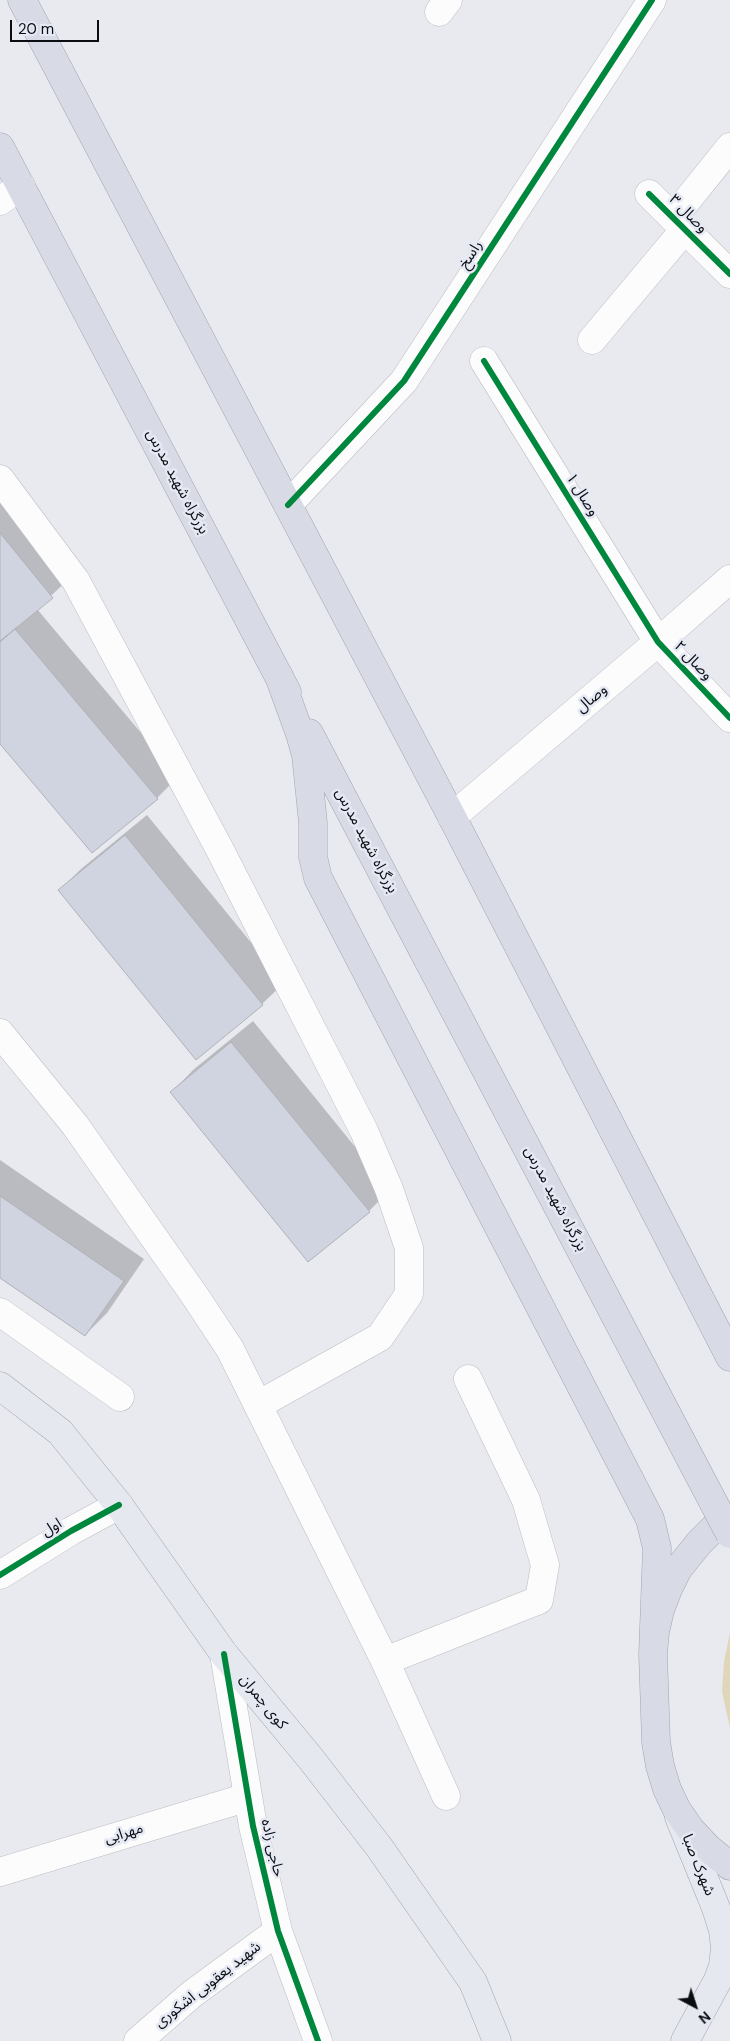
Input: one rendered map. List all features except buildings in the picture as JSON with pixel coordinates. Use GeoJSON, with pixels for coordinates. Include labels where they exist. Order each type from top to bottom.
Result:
{"type":"FeatureCollection","features":[{"type":"Feature","properties":{"kind":"highway"},"geometry":{"type":"LineString","coordinates":[[22,0],[452,817],[730,1357]]}},
{"type":"Feature","properties":{"kind":"highway","name":"بزرگراه شهید مدرس"},"geometry":{"type":"LineString","coordinates":[[0,148],[10,194],[279,676],[730,1534]]}},
{"type":"Feature","properties":{"kind":"highway"},"geometry":{"type":"LineString","coordinates":[[279,676],[306,756],[313,822],[314,864],[318,878],[650,1519],[657,1548],[653,1654],[657,1754],[663,1778],[672,1800],[684,1820],[699,1840],[730,1866]]}},
{"type":"Feature","properties":{"kind":"highway"},"geometry":{"type":"LineString","coordinates":[[653,1654],[660,1610],[678,1570],[699,1543],[716,1527],[730,1518]]}},
{"type":"Feature","properties":{"kind":"main road","name":"کوی چمران"},"geometry":{"type":"LineString","coordinates":[[0,1386],[60,1432],[119,1505],[224,1654],[379,1847],[472,1982],[497,2041]]}},
{"type":"Feature","properties":{"kind":"main road","name":"شهرک صبا"},"geometry":{"type":"LineString","coordinates":[[672,1800],[716,1908],[723,1930],[725,1948],[723,1966],[718,1980],[685,2041]]}},
{"type":"Feature","properties":{"kind":"street","name":"راسخ"},"geometry":{"type":"LineString","coordinates":[[288,505],[404,381],[652,0]]}},
{"type":"Feature","properties":{"kind":"street"},"geometry":{"type":"LineString","coordinates":[[592,340],[679,223],[730,147]]}},
{"type":"Feature","properties":{"kind":"street","name":"وصال ۳"},"geometry":{"type":"LineString","coordinates":[[649,194],[730,274]]}},
{"type":"Feature","properties":{"kind":"street","name":"وصال ۱"},"geometry":{"type":"LineString","coordinates":[[484,362],[658,642]]}},
{"type":"Feature","properties":{"kind":"street"},"geometry":{"type":"LineString","coordinates":[[0,478],[76,581],[210,831],[364,1131],[388,1189],[409,1248],[410,1294],[380,1338],[258,1405]]}},
{"type":"Feature","properties":{"kind":"street","name":"وصال"},"geometry":{"type":"LineString","coordinates":[[452,817],[730,579]]}},
{"type":"Feature","properties":{"kind":"street","name":"وصال ۲"},"geometry":{"type":"LineString","coordinates":[[658,642],[730,718]]}},
{"type":"Feature","properties":{"kind":"street"},"geometry":{"type":"LineString","coordinates":[[0,1033],[75,1125],[196,1296],[230,1349],[385,1660],[446,1796]]}},
{"type":"Feature","properties":{"kind":"street"},"geometry":{"type":"LineString","coordinates":[[0,1312],[120,1397]]}},
{"type":"Feature","properties":{"kind":"street"},"geometry":{"type":"LineString","coordinates":[[385,1660],[539,1600],[545,1566],[526,1500],[468,1379]]}},
{"type":"Feature","properties":{"kind":"street","name":"اول"},"geometry":{"type":"LineString","coordinates":[[0,1574],[71,1531],[119,1505]]}},
{"type":"Feature","properties":{"kind":"street","name":"حاجی زاده"},"geometry":{"type":"LineString","coordinates":[[224,1654],[253,1826],[278,1930],[318,2041]]}},
{"type":"Feature","properties":{"kind":"street","name":"مهرابی"},"geometry":{"type":"LineString","coordinates":[[0,1872],[248,1796]]}},
{"type":"Feature","properties":{"kind":"street","name":"شهید یعقوبی اشکوری"},"geometry":{"type":"LineString","coordinates":[[138,2041],[192,1994],[278,1930]]}},
{"type":"Feature","properties":{"kind":"shaded area"},"geometry":{"type":"Polygon","coordinates":[[[730,1633],[730,1728],[722,1692],[724,1661],[730,1633]]]}},
{"type":"Feature","properties":{"kind":"cycle path"},"geometry":{"type":"LineString","coordinates":[[288,505],[404,381],[652,0]]}},
{"type":"Feature","properties":{"kind":"cycle path"},"geometry":{"type":"LineString","coordinates":[[649,194],[730,274]]}},
{"type":"Feature","properties":{"kind":"cycle path"},"geometry":{"type":"LineString","coordinates":[[484,361],[658,642],[730,718]]}},
{"type":"Feature","properties":{"kind":"cycle path"},"geometry":{"type":"LineString","coordinates":[[0,1575],[71,1531],[119,1505]]}},
{"type":"Feature","properties":{"kind":"cycle path"},"geometry":{"type":"LineString","coordinates":[[224,1654],[253,1826],[278,1931],[318,2041]]}}]}
